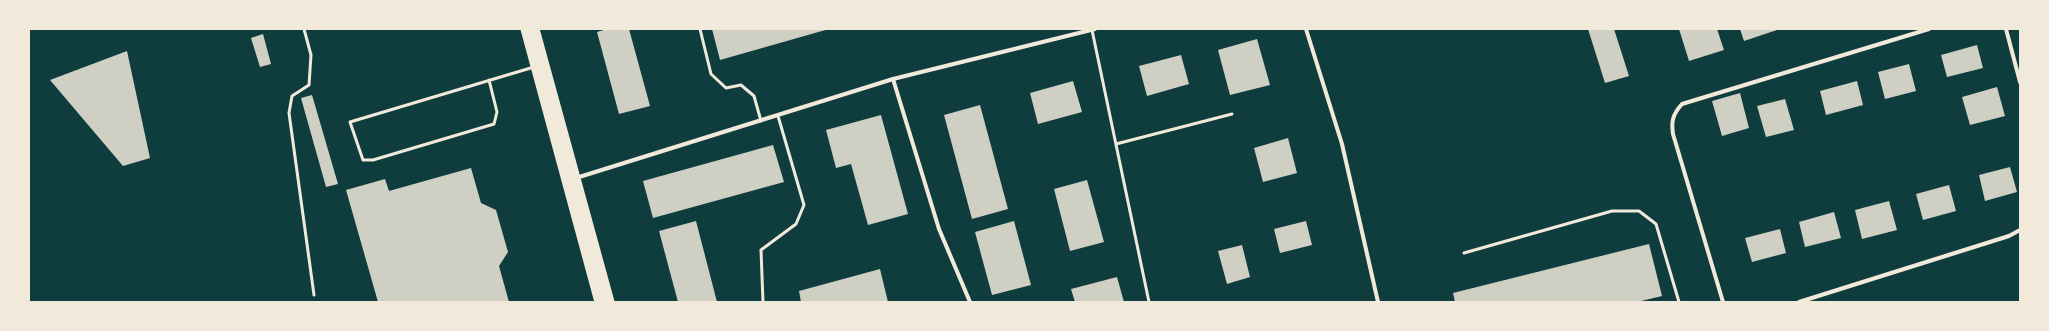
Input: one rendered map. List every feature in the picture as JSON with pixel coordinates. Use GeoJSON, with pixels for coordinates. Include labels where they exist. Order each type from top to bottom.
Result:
{"type":"FeatureCollection","features":[{"type":"Feature","properties":{"kind":"highway"},"geometry":{"type":"LineString","coordinates":[[526,29],[600,302]]}},
{"type":"Feature","properties":{"kind":"highway"},"geometry":{"type":"LineString","coordinates":[[534,29],[609,302]]}},
{"type":"Feature","properties":{"kind":"street"},"geometry":{"type":"LineString","coordinates":[[575,178],[893,80],[1094,29]]}},
{"type":"Feature","properties":{"kind":"street"},"geometry":{"type":"LineString","coordinates":[[1306,29],[1342,144],[1378,302]]}},
{"type":"Feature","properties":{"kind":"street"},"geometry":{"type":"LineString","coordinates":[[1723,302],[1674,134],[1672,123],[1675,112],[1682,104],[1929,29]]}},
{"type":"Feature","properties":{"kind":"street"},"geometry":{"type":"LineString","coordinates":[[2006,29],[2020,82]]}},
{"type":"Feature","properties":{"kind":"street"},"geometry":{"type":"LineString","coordinates":[[893,80],[939,229],[970,302]]}},
{"type":"Feature","properties":{"kind":"street"},"geometry":{"type":"LineString","coordinates":[[1799,302],[2009,236],[2020,230]]}},
{"type":"Feature","properties":{"kind":"lane"},"geometry":{"type":"LineString","coordinates":[[304,29],[311,55],[309,85],[292,96],[289,113],[314,295]]}},
{"type":"Feature","properties":{"kind":"lane"},"geometry":{"type":"LineString","coordinates":[[700,29],[711,74],[726,88],[741,85],[754,96],[761,121]]}},
{"type":"Feature","properties":{"kind":"lane"},"geometry":{"type":"LineString","coordinates":[[1094,29],[1149,302]]}},
{"type":"Feature","properties":{"kind":"lane"},"geometry":{"type":"LineString","coordinates":[[489,80],[497,112],[494,124],[373,160],[363,160],[350,122],[489,80],[536,66]]}},
{"type":"Feature","properties":{"kind":"lane"},"geometry":{"type":"LineString","coordinates":[[1116,144],[1232,114]]}},
{"type":"Feature","properties":{"kind":"lane"},"geometry":{"type":"LineString","coordinates":[[764,302],[761,250],[796,224],[804,205],[778,116]]}},
{"type":"Feature","properties":{"kind":"lane"},"geometry":{"type":"LineString","coordinates":[[1464,252],[1612,211],[1639,211],[1656,224],[1679,302]]}},
{"type":"Feature","properties":{"kind":"building"},"geometry":{"type":"Polygon","coordinates":[[[607,29],[629,29],[650,106],[619,114],[597,32],[607,29]]]}},
{"type":"Feature","properties":{"kind":"building"},"geometry":{"type":"Polygon","coordinates":[[[712,29],[829,29],[720,60],[712,29]]]}},
{"type":"Feature","properties":{"kind":"building"},"geometry":{"type":"Polygon","coordinates":[[[1588,29],[1614,29],[1629,76],[1605,83],[1588,29]]]}},
{"type":"Feature","properties":{"kind":"building"},"geometry":{"type":"Polygon","coordinates":[[[1679,29],[1717,29],[1724,50],[1689,61],[1679,29]]]}},
{"type":"Feature","properties":{"kind":"building"},"geometry":{"type":"Polygon","coordinates":[[[1740,29],[1780,29],[1744,41],[1740,29]]]}},
{"type":"Feature","properties":{"kind":"building"},"geometry":{"type":"Polygon","coordinates":[[[263,34],[271,64],[260,67],[251,38],[263,34]]]}},
{"type":"Feature","properties":{"kind":"building"},"geometry":{"type":"Polygon","coordinates":[[[1257,39],[1270,85],[1230,95],[1218,50],[1257,39]]]}},
{"type":"Feature","properties":{"kind":"building"},"geometry":{"type":"Polygon","coordinates":[[[1977,45],[1983,68],[1947,77],[1941,55],[1977,45]]]}},
{"type":"Feature","properties":{"kind":"building"},"geometry":{"type":"Polygon","coordinates":[[[127,51],[150,158],[123,166],[50,80],[127,51]]]}},
{"type":"Feature","properties":{"kind":"building"},"geometry":{"type":"Polygon","coordinates":[[[1181,55],[1189,84],[1147,96],[1139,66],[1181,55]]]}},
{"type":"Feature","properties":{"kind":"building"},"geometry":{"type":"Polygon","coordinates":[[[1909,64],[1916,91],[1885,99],[1878,72],[1909,64]]]}},
{"type":"Feature","properties":{"kind":"building"},"geometry":{"type":"Polygon","coordinates":[[[1073,81],[1082,112],[1038,124],[1030,93],[1073,81]]]}},
{"type":"Feature","properties":{"kind":"building"},"geometry":{"type":"Polygon","coordinates":[[[1857,81],[1863,105],[1826,115],[1820,91],[1857,81]]]}},
{"type":"Feature","properties":{"kind":"building"},"geometry":{"type":"Polygon","coordinates":[[[1997,87],[2005,116],[1970,125],[1962,97],[1997,87]]]}},
{"type":"Feature","properties":{"kind":"building"},"geometry":{"type":"Polygon","coordinates":[[[1740,93],[1749,128],[1722,136],[1712,101],[1740,93]]]}},
{"type":"Feature","properties":{"kind":"building"},"geometry":{"type":"Polygon","coordinates":[[[312,95],[338,184],[326,187],[301,98],[312,95]]]}},
{"type":"Feature","properties":{"kind":"building"},"geometry":{"type":"Polygon","coordinates":[[[1785,99],[1794,130],[1766,137],[1757,106],[1785,99]]]}},
{"type":"Feature","properties":{"kind":"building"},"geometry":{"type":"Polygon","coordinates":[[[980,105],[1008,209],[972,219],[944,115],[980,105]]]}},
{"type":"Feature","properties":{"kind":"building"},"geometry":{"type":"Polygon","coordinates":[[[881,115],[908,214],[868,225],[851,164],[836,168],[826,130],[881,115]]]}},
{"type":"Feature","properties":{"kind":"building"},"geometry":{"type":"Polygon","coordinates":[[[1288,138],[1297,173],[1263,182],[1254,148],[1288,138]]]}},
{"type":"Feature","properties":{"kind":"building"},"geometry":{"type":"Polygon","coordinates":[[[773,145],[784,182],[653,218],[643,181],[773,145]]]}},
{"type":"Feature","properties":{"kind":"building"},"geometry":{"type":"Polygon","coordinates":[[[2010,167],[2017,192],[1985,201],[1979,175],[2010,167]]]}},
{"type":"Feature","properties":{"kind":"building"},"geometry":{"type":"Polygon","coordinates":[[[471,168],[481,203],[496,210],[508,252],[499,266],[509,302],[378,302],[346,190],[385,179],[389,191],[471,168]]]}},
{"type":"Feature","properties":{"kind":"building"},"geometry":{"type":"Polygon","coordinates":[[[1087,180],[1104,242],[1070,251],[1054,189],[1087,180]]]}},
{"type":"Feature","properties":{"kind":"building"},"geometry":{"type":"Polygon","coordinates":[[[1949,185],[1956,211],[1923,220],[1916,194],[1949,185]]]}},
{"type":"Feature","properties":{"kind":"building"},"geometry":{"type":"Polygon","coordinates":[[[1889,201],[1897,230],[1862,239],[1855,210],[1889,201]]]}},
{"type":"Feature","properties":{"kind":"building"},"geometry":{"type":"Polygon","coordinates":[[[1834,212],[1841,238],[1805,247],[1799,222],[1834,212]]]}},
{"type":"Feature","properties":{"kind":"building"},"geometry":{"type":"Polygon","coordinates":[[[696,221],[717,302],[678,302],[659,231],[696,221]]]}},
{"type":"Feature","properties":{"kind":"building"},"geometry":{"type":"Polygon","coordinates":[[[1014,221],[1031,285],[992,295],[975,232],[1014,221]]]}},
{"type":"Feature","properties":{"kind":"building"},"geometry":{"type":"Polygon","coordinates":[[[1306,221],[1312,245],[1280,253],[1274,229],[1306,221]]]}},
{"type":"Feature","properties":{"kind":"building"},"geometry":{"type":"Polygon","coordinates":[[[1780,229],[1786,253],[1752,262],[1745,238],[1780,229]]]}},
{"type":"Feature","properties":{"kind":"building"},"geometry":{"type":"Polygon","coordinates":[[[1649,244],[1662,296],[1637,302],[1455,302],[1453,293],[1649,244]]]}},
{"type":"Feature","properties":{"kind":"building"},"geometry":{"type":"Polygon","coordinates":[[[1242,245],[1250,277],[1227,284],[1218,251],[1242,245]]]}},
{"type":"Feature","properties":{"kind":"building"},"geometry":{"type":"Polygon","coordinates":[[[880,269],[888,302],[801,302],[799,291],[880,269]]]}},
{"type":"Feature","properties":{"kind":"building"},"geometry":{"type":"Polygon","coordinates":[[[1117,277],[1124,302],[1075,302],[1071,289],[1117,277]]]}}]}
